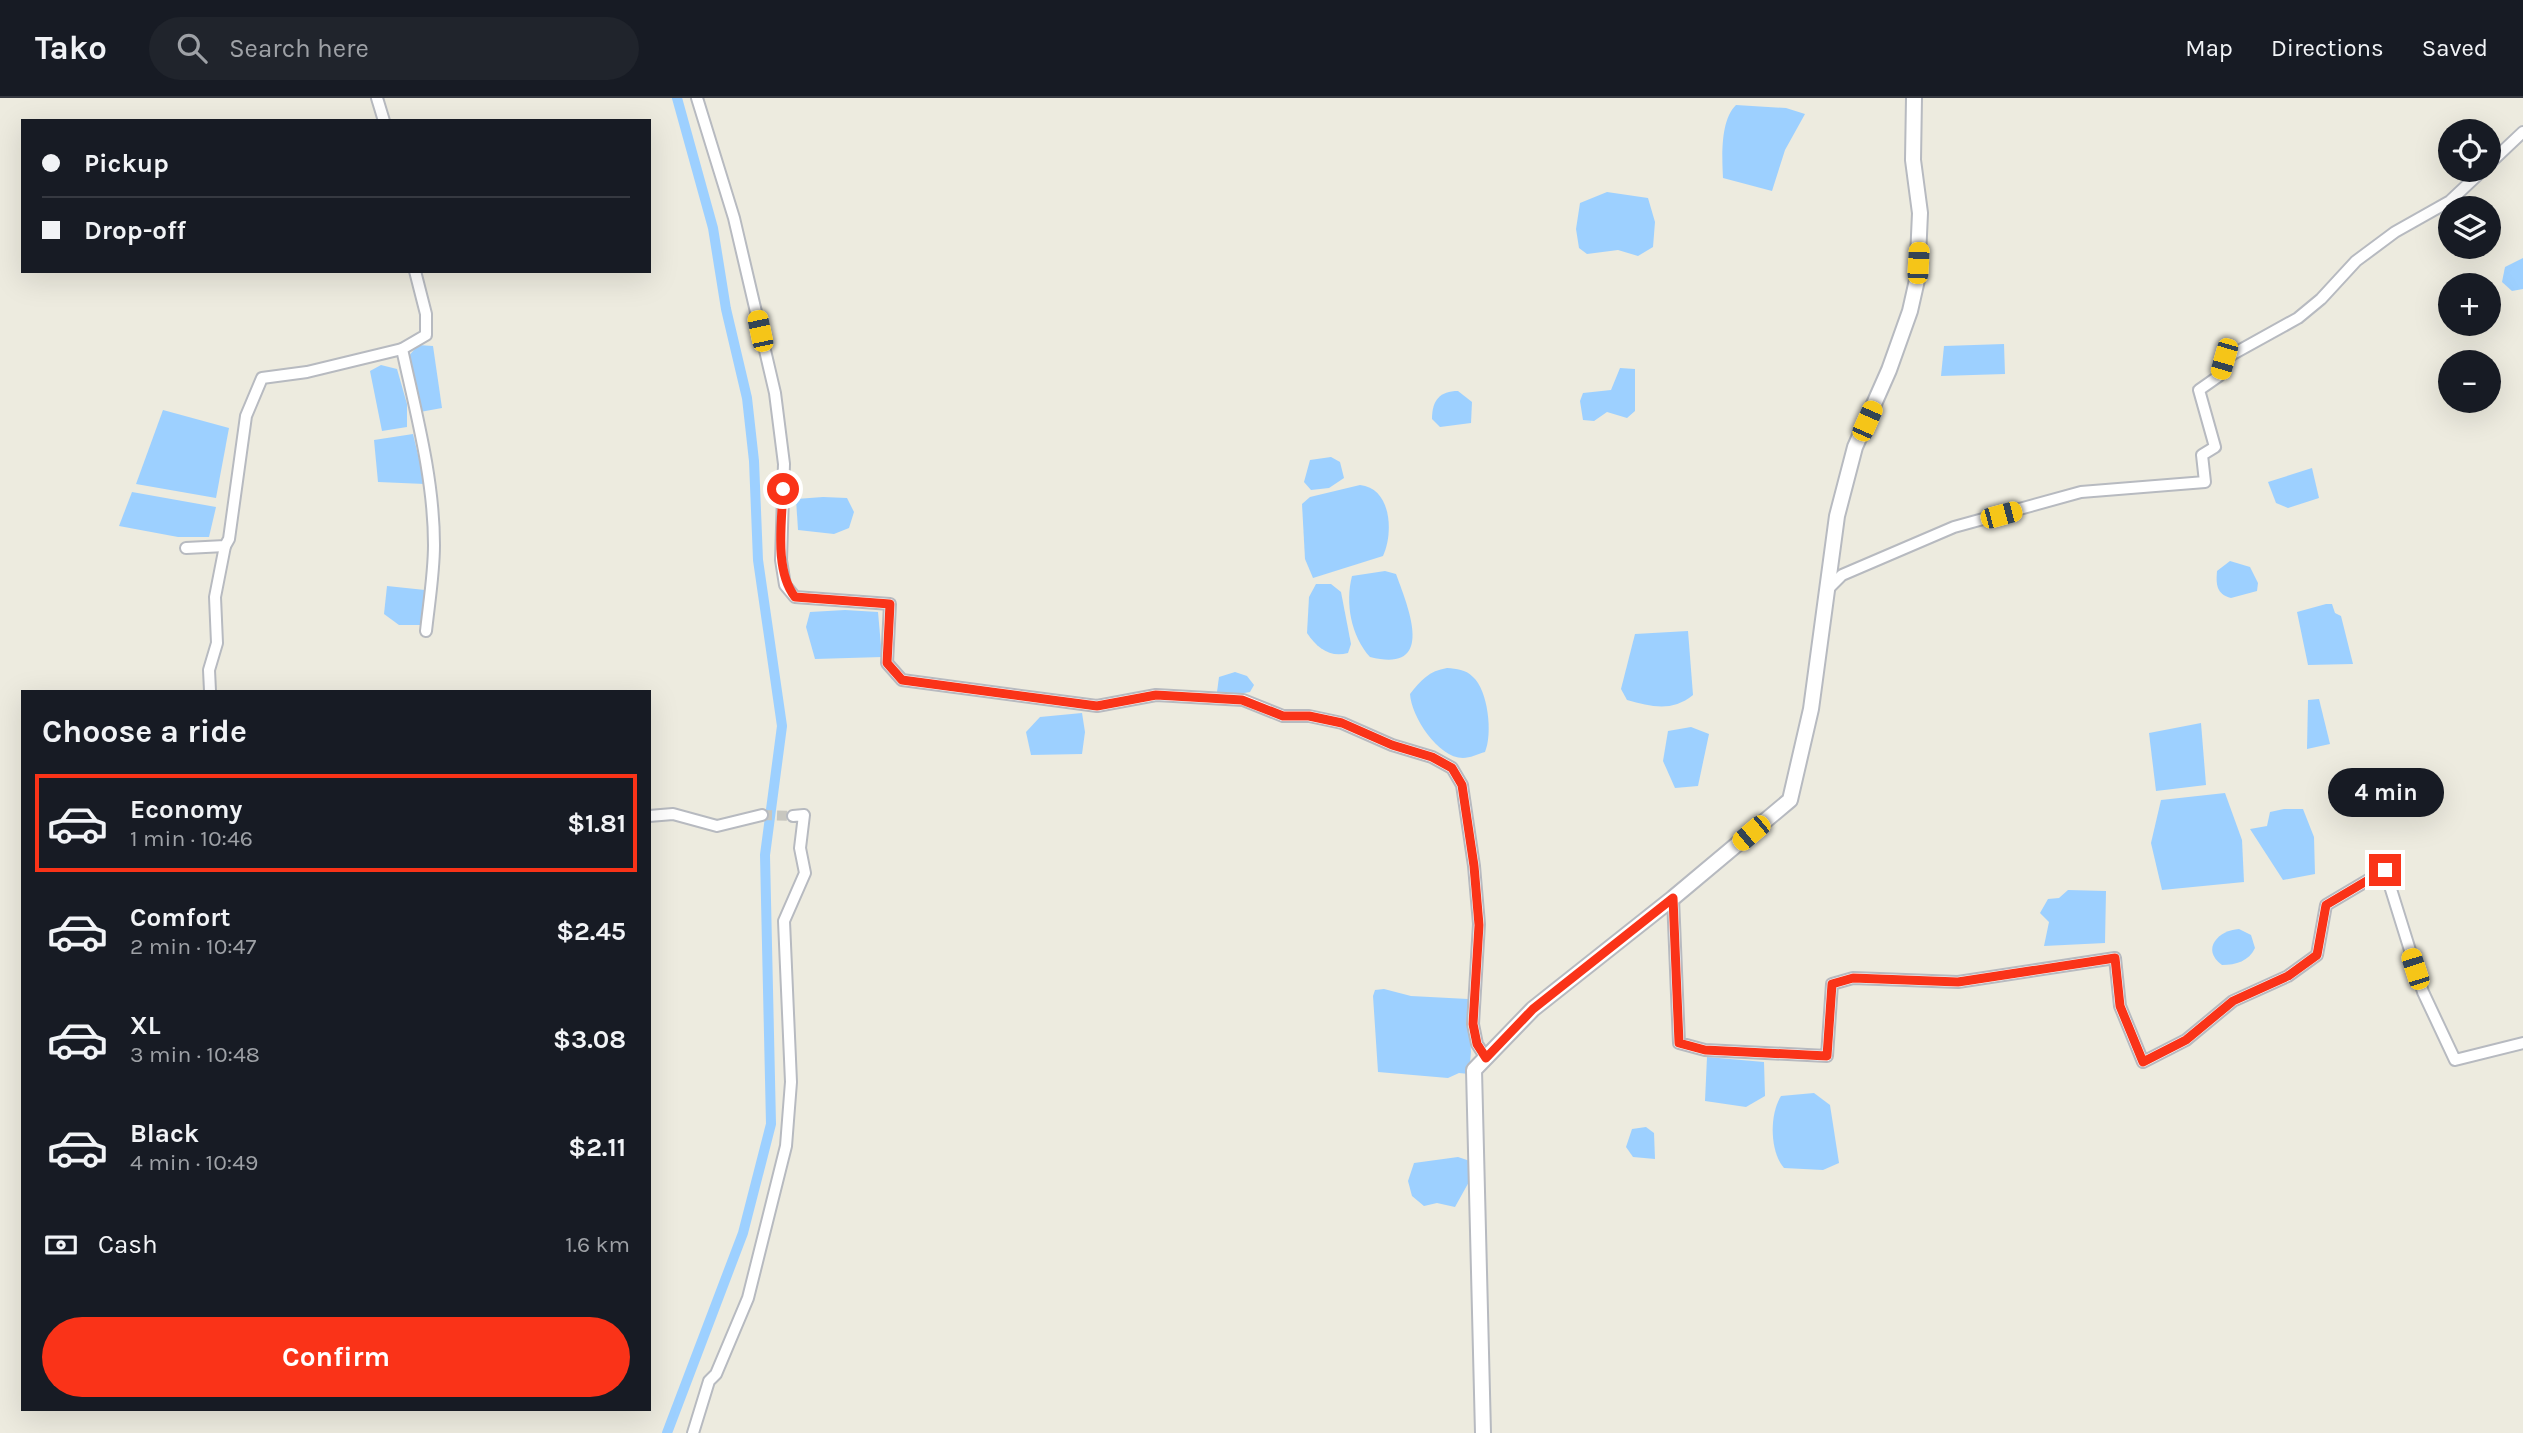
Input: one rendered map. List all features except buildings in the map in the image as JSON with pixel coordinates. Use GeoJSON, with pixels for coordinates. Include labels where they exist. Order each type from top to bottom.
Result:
{"type":"FeatureCollection","features":[{"type":"Feature","properties":{"kind":"street"},"geometry":{"type":"LineString","coordinates":[[377,98],[383,119]]}},
{"type":"Feature","properties":{"kind":"street"},"geometry":{"type":"LineString","coordinates":[[697,98],[734,219],[775,393],[783,464],[781,560],[785,584],[795,597],[890,604],[887,663],[902,680],[1097,706],[1156,695],[1242,700],[1283,716],[1309,716],[1342,723],[1392,745],[1432,757],[1452,768],[1462,785],[1474,866],[1479,925],[1473,1024],[1477,1044],[1486,1058]]}},
{"type":"Feature","properties":{"kind":"street"},"geometry":{"type":"LineString","coordinates":[[1483,1433],[1474,1070],[1533,1009],[1673,898],[1790,800],[1811,709],[1836,516],[1855,447],[1889,370],[1910,311],[1917,280],[1920,213],[1913,160],[1914,98]]}},
{"type":"Feature","properties":{"kind":"street"},"geometry":{"type":"LineString","coordinates":[[2501,153],[2523,132]]}},
{"type":"Feature","properties":{"kind":"street"},"geometry":{"type":"LineString","coordinates":[[1827,590],[1842,575],[1954,527],[2081,492],[2205,482],[2202,455],[2216,447],[2199,390],[2219,376],[2224,359],[2298,318],[2321,299],[2356,261],[2395,232],[2449,201],[2470,182]]}},
{"type":"Feature","properties":{"kind":"street"},"geometry":{"type":"LineString","coordinates":[[210,690],[209,670],[217,643],[215,597],[225,546],[229,539],[246,416],[262,378],[307,372],[402,349],[426,335],[426,314],[416,273]]}},
{"type":"Feature","properties":{"kind":"street"},"geometry":{"type":"LineString","coordinates":[[402,349],[422,438],[432,514],[434,546],[426,631]]}},
{"type":"Feature","properties":{"kind":"street"},"geometry":{"type":"LineString","coordinates":[[186,548],[225,546]]}},
{"type":"Feature","properties":{"kind":"street"},"geometry":{"type":"LineString","coordinates":[[651,816],[673,814],[717,826],[762,816]]}},
{"type":"Feature","properties":{"kind":"street"},"geometry":{"type":"LineString","coordinates":[[693,1433],[709,1381],[716,1374],[748,1298],[786,1146],[791,1082],[784,921],[805,873],[800,848],[804,815],[793,816]]}},
{"type":"Feature","properties":{"kind":"street"},"geometry":{"type":"LineString","coordinates":[[1673,898],[1679,1043],[1705,1050],[1827,1056],[1832,984],[1853,978],[1958,982],[2115,958],[2120,1006],[2143,1062],[2186,1040],[2233,1001],[2288,976],[2317,955],[2326,905],[2385,870],[2423,992],[2455,1060],[2523,1043]]}},
{"type":"Feature","properties":{"kind":"water"},"geometry":{"type":"Polygon","coordinates":[[[1736,105],[1786,108],[1805,114],[1785,150],[1772,191],[1723,178],[1722,150],[1725,129],[1736,105]]]}},
{"type":"Feature","properties":{"kind":"water"},"geometry":{"type":"Polygon","coordinates":[[[1607,192],[1648,198],[1655,222],[1653,247],[1638,256],[1618,250],[1587,254],[1579,248],[1576,229],[1580,203],[1607,192]]]}},
{"type":"Feature","properties":{"kind":"water"},"geometry":{"type":"Polygon","coordinates":[[[2523,258],[2523,289],[2512,291],[2502,282],[2505,267],[2523,258]]]}},
{"type":"Feature","properties":{"kind":"water"},"geometry":{"type":"Polygon","coordinates":[[[2004,344],[2005,374],[1941,376],[1944,346],[2004,344]]]}},
{"type":"Feature","properties":{"kind":"water"},"geometry":{"type":"Polygon","coordinates":[[[418,345],[433,346],[442,408],[420,412],[408,357],[418,345]]]}},
{"type":"Feature","properties":{"kind":"water"},"geometry":{"type":"Polygon","coordinates":[[[381,365],[397,369],[407,404],[407,427],[382,431],[370,371],[381,365]]]}},
{"type":"Feature","properties":{"kind":"water"},"geometry":{"type":"Polygon","coordinates":[[[1620,368],[1635,369],[1635,411],[1627,418],[1607,412],[1594,421],[1583,420],[1580,401],[1583,393],[1611,390],[1620,368]]]}},
{"type":"Feature","properties":{"kind":"water"},"geometry":{"type":"Polygon","coordinates":[[[1458,391],[1472,402],[1471,423],[1440,427],[1432,419],[1435,402],[1446,393],[1458,391]]]}},
{"type":"Feature","properties":{"kind":"water"},"geometry":{"type":"Polygon","coordinates":[[[163,410],[229,428],[216,498],[136,484],[163,410]]]}},
{"type":"Feature","properties":{"kind":"water"},"geometry":{"type":"Polygon","coordinates":[[[413,434],[425,484],[378,482],[374,440],[413,434]]]}},
{"type":"Feature","properties":{"kind":"water"},"geometry":{"type":"Polygon","coordinates":[[[1331,457],[1340,462],[1344,478],[1329,488],[1311,490],[1304,482],[1310,460],[1331,457]]]}},
{"type":"Feature","properties":{"kind":"water"},"geometry":{"type":"Polygon","coordinates":[[[2312,468],[2319,498],[2288,508],[2276,503],[2268,482],[2312,468]]]}},
{"type":"Feature","properties":{"kind":"water"},"geometry":{"type":"Polygon","coordinates":[[[1360,485],[1370,488],[1384,502],[1389,524],[1383,556],[1313,578],[1305,559],[1302,504],[1310,497],[1360,485]]]}},
{"type":"Feature","properties":{"kind":"water"},"geometry":{"type":"Polygon","coordinates":[[[132,492],[216,507],[209,537],[178,537],[119,526],[132,492]]]}},
{"type":"Feature","properties":{"kind":"water"},"geometry":{"type":"Polygon","coordinates":[[[847,498],[854,512],[849,528],[834,534],[798,530],[796,499],[847,498]]]}},
{"type":"Feature","properties":{"kind":"water"},"geometry":{"type":"Polygon","coordinates":[[[2230,561],[2250,567],[2258,583],[2257,591],[2231,598],[2222,594],[2217,584],[2217,571],[2230,561]]]}},
{"type":"Feature","properties":{"kind":"water"},"geometry":{"type":"Polygon","coordinates":[[[1385,571],[1396,574],[1411,619],[1413,634],[1411,647],[1404,656],[1391,660],[1370,657],[1363,649],[1351,619],[1349,597],[1352,576],[1385,571]]]}},
{"type":"Feature","properties":{"kind":"water"},"geometry":{"type":"Polygon","coordinates":[[[1316,584],[1331,584],[1341,592],[1351,644],[1348,653],[1330,653],[1315,643],[1307,633],[1309,597],[1316,584]]]}},
{"type":"Feature","properties":{"kind":"water"},"geometry":{"type":"Polygon","coordinates":[[[387,586],[425,590],[423,625],[399,625],[384,614],[387,586]]]}},
{"type":"Feature","properties":{"kind":"water"},"geometry":{"type":"Polygon","coordinates":[[[2332,604],[2335,613],[2341,616],[2353,664],[2308,665],[2297,612],[2332,604]]]}},
{"type":"Feature","properties":{"kind":"water"},"geometry":{"type":"Polygon","coordinates":[[[810,612],[878,612],[882,657],[815,659],[806,627],[810,612]]]}},
{"type":"Feature","properties":{"kind":"water"},"geometry":{"type":"Polygon","coordinates":[[[1688,631],[1693,695],[1669,706],[1653,706],[1627,700],[1621,689],[1635,634],[1688,631]]]}},
{"type":"Feature","properties":{"kind":"water"},"geometry":{"type":"Polygon","coordinates":[[[1447,668],[1470,674],[1478,683],[1488,713],[1489,735],[1485,752],[1463,758],[1444,751],[1428,734],[1415,713],[1410,694],[1426,677],[1447,668]]]}},
{"type":"Feature","properties":{"kind":"water"},"geometry":{"type":"Polygon","coordinates":[[[1235,672],[1247,676],[1254,685],[1250,692],[1227,696],[1217,692],[1219,677],[1235,672]]]}},
{"type":"Feature","properties":{"kind":"water"},"geometry":{"type":"Polygon","coordinates":[[[2319,699],[2330,744],[2307,749],[2308,700],[2319,699]]]}},
{"type":"Feature","properties":{"kind":"water"},"geometry":{"type":"Polygon","coordinates":[[[1082,713],[1085,732],[1082,754],[1031,755],[1026,732],[1040,717],[1082,713]]]}},
{"type":"Feature","properties":{"kind":"water"},"geometry":{"type":"Polygon","coordinates":[[[2201,723],[2206,785],[2156,791],[2149,733],[2201,723]]]}},
{"type":"Feature","properties":{"kind":"water"},"geometry":{"type":"Polygon","coordinates":[[[1691,727],[1709,734],[1698,786],[1675,788],[1663,761],[1668,731],[1691,727]]]}},
{"type":"Feature","properties":{"kind":"water"},"geometry":{"type":"Polygon","coordinates":[[[2225,793],[2242,840],[2244,882],[2162,890],[2151,843],[2161,800],[2225,793]]]}},
{"type":"Feature","properties":{"kind":"water"},"geometry":{"type":"Polygon","coordinates":[[[2303,809],[2314,837],[2315,874],[2283,880],[2250,829],[2267,826],[2270,812],[2303,809]]]}},
{"type":"Feature","properties":{"kind":"water"},"geometry":{"type":"Polygon","coordinates":[[[2068,890],[2106,891],[2105,943],[2044,946],[2049,922],[2040,913],[2048,899],[2059,898],[2068,890]]]}},
{"type":"Feature","properties":{"kind":"water"},"geometry":{"type":"Polygon","coordinates":[[[2239,929],[2251,935],[2255,948],[2242,961],[2222,965],[2216,959],[2212,947],[2225,933],[2239,929]]]}},
{"type":"Feature","properties":{"kind":"water"},"geometry":{"type":"Polygon","coordinates":[[[1384,989],[1411,996],[1468,999],[1471,1052],[1469,1074],[1459,1073],[1448,1078],[1378,1072],[1373,996],[1375,990],[1384,989]]]}},
{"type":"Feature","properties":{"kind":"water"},"geometry":{"type":"Polygon","coordinates":[[[1707,1057],[1764,1062],[1765,1096],[1746,1107],[1705,1101],[1707,1057]]]}},
{"type":"Feature","properties":{"kind":"water"},"geometry":{"type":"Polygon","coordinates":[[[1814,1093],[1830,1105],[1839,1163],[1823,1170],[1784,1168],[1774,1143],[1773,1123],[1777,1104],[1781,1096],[1814,1093]]]}},
{"type":"Feature","properties":{"kind":"water"},"geometry":{"type":"Polygon","coordinates":[[[1646,1127],[1654,1133],[1655,1159],[1633,1157],[1626,1147],[1632,1129],[1646,1127]]]}},
{"type":"Feature","properties":{"kind":"water"},"geometry":{"type":"Polygon","coordinates":[[[1458,1157],[1470,1161],[1470,1180],[1455,1207],[1437,1203],[1424,1206],[1412,1196],[1408,1181],[1414,1163],[1458,1157]]]}},
{"type":"Feature","properties":{"kind":"waterway"},"geometry":{"type":"LineString","coordinates":[[667,1433],[743,1233],[771,1124],[765,855],[782,726],[758,560],[754,461],[747,398],[726,309],[713,228],[677,98]]}},
{"type":"Feature","properties":{"kind":"tunnel"},"geometry":{"type":"LineString","coordinates":[[762,815],[793,816]]}},
{"type":"Feature","properties":{"kind":"route"},"geometry":{"type":"LineString","coordinates":[[783,489],[783,530],[780,547],[785,584],[795,597],[830,597],[890,604],[887,663],[902,680],[1097,706],[1156,695],[1242,700],[1283,716],[1309,716],[1342,723],[1392,745],[1432,757],[1452,768],[1462,785],[1474,866],[1479,925],[1473,1024],[1477,1044],[1486,1058],[1533,1009],[1673,898],[1679,1043],[1705,1050],[1827,1056],[1832,984],[1853,978],[1958,982],[2115,958],[2120,1006],[2143,1062],[2186,1040],[2233,1001],[2288,976],[2317,955],[2326,905],[2385,870]]}}]}
